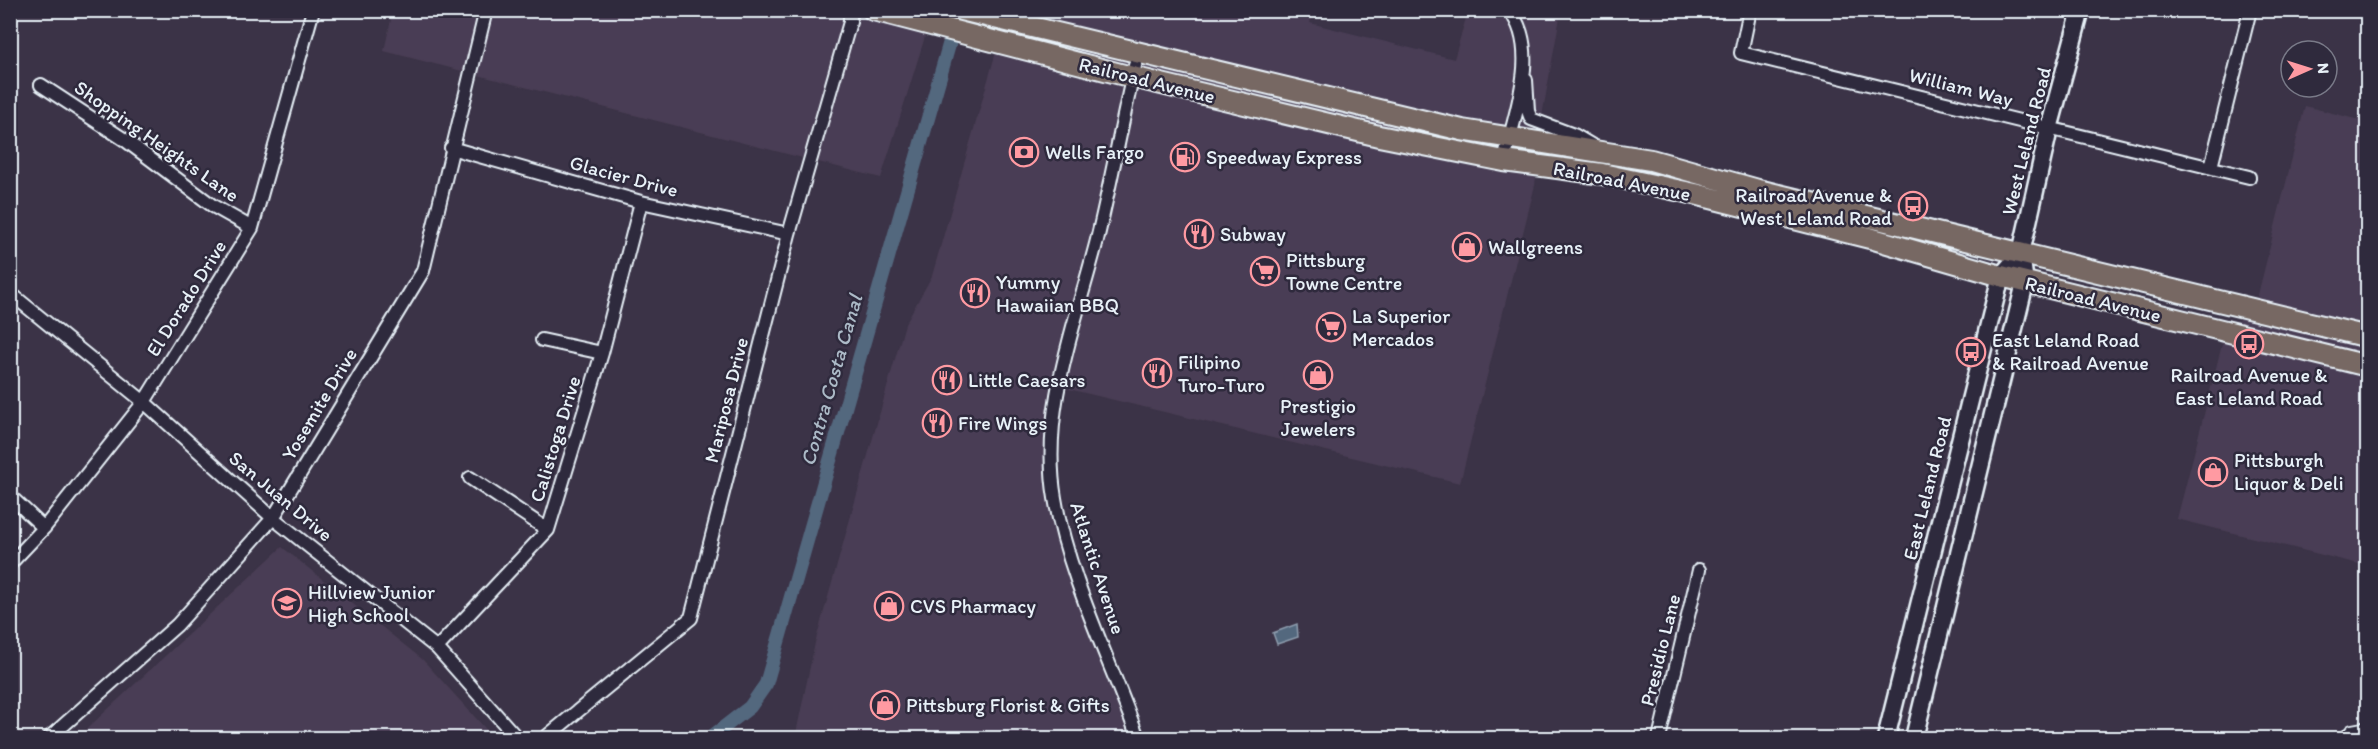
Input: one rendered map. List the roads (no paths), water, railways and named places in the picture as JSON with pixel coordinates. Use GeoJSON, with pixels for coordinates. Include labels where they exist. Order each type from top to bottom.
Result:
{"type":"FeatureCollection","features":[{"type":"Feature","properties":{"kind":"highway","name":"Railroad Avenue"},"geometry":{"type":"LineString","coordinates":[[873,10],[1132,77],[1379,136],[1504,161],[1593,172],[1654,185],[1870,238],[2025,283],[2367,366]]}},
{"type":"Feature","properties":{"kind":"highway","name":"Railroad Avenue"},"geometry":{"type":"LineString","coordinates":[[961,10],[1462,130],[1651,160],[1758,190],[2367,337]]}},
{"type":"Feature","properties":{"kind":"main road","name":"West Leland Road"},"geometry":{"type":"LineString","coordinates":[[2025,283],[2021,253],[2049,129],[2081,10]]}},
{"type":"Feature","properties":{"kind":"main road","name":"East Leland Road"},"geometry":{"type":"LineString","coordinates":[[1886,738],[2001,276],[2021,253]]}},
{"type":"Feature","properties":{"kind":"main road"},"geometry":{"type":"LineString","coordinates":[[1914,738],[2025,283]]}},
{"type":"Feature","properties":{"kind":"street","name":"El Dorado Drive"},"geometry":{"type":"LineString","coordinates":[[10,564],[44,528],[144,402],[252,228],[313,10]]}},
{"type":"Feature","properties":{"kind":"street","name":"Yosemite Drive"},"geometry":{"type":"LineString","coordinates":[[49,738],[177,625],[273,518],[423,271],[486,10]]}},
{"type":"Feature","properties":{"kind":"street","name":"Mariposa Drive"},"geometry":{"type":"LineString","coordinates":[[545,738],[691,618],[789,234],[850,22],[850,10]]}},
{"type":"Feature","properties":{"kind":"street"},"geometry":{"type":"LineString","coordinates":[[1509,10],[1521,34],[1528,111],[1532,119],[1574,135],[1605,153]]}},
{"type":"Feature","properties":{"kind":"street","name":"William Way"},"geometry":{"type":"LineString","coordinates":[[1750,10],[1741,53],[2248,177]]}},
{"type":"Feature","properties":{"kind":"street"},"geometry":{"type":"LineString","coordinates":[[2211,167],[2250,10]]}},
{"type":"Feature","properties":{"kind":"street","name":"Atlantic Avenue"},"geometry":{"type":"LineString","coordinates":[[1138,53],[1097,239],[1059,387],[1053,418],[1052,461],[1054,497],[1066,547],[1138,738]]}},
{"type":"Feature","properties":{"kind":"street"},"geometry":{"type":"LineString","coordinates":[[1504,161],[1525,62]]}},
{"type":"Feature","properties":{"kind":"street","name":"Shopping Heights Lane"},"geometry":{"type":"LineString","coordinates":[[40,85],[125,140],[213,206],[252,228]]}},
{"type":"Feature","properties":{"kind":"street","name":"Glacier Drive"},"geometry":{"type":"LineString","coordinates":[[451,148],[641,202],[789,234]]}},
{"type":"Feature","properties":{"kind":"street","name":"Calistoga Drive"},"geometry":{"type":"LineString","coordinates":[[437,648],[548,530],[602,353],[641,202]]}},
{"type":"Feature","properties":{"kind":"street","name":"San Juan Drive"},"geometry":{"type":"LineString","coordinates":[[10,293],[144,402],[273,518],[437,648],[517,738]]}},
{"type":"Feature","properties":{"kind":"street"},"geometry":{"type":"LineString","coordinates":[[542,340],[602,353]]}},
{"type":"Feature","properties":{"kind":"street"},"geometry":{"type":"LineString","coordinates":[[470,478],[548,530]]}},
{"type":"Feature","properties":{"kind":"street"},"geometry":{"type":"LineString","coordinates":[[10,496],[44,528]]}},
{"type":"Feature","properties":{"kind":"street","name":"Presidio Lane"},"geometry":{"type":"LineString","coordinates":[[1659,738],[1699,570]]}},
{"type":"Feature","properties":{"kind":"street"},"geometry":{"type":"LineString","coordinates":[[2346,738],[2352,731],[2367,728]]}},
{"type":"Feature","properties":{"kind":"water"},"geometry":{"type":"Polygon","coordinates":[[[1297,624],[1298,637],[1277,644],[1273,633],[1297,624]]]}},
{"type":"Feature","properties":{"kind":"waterway","name":"Contra Costa Canal"},"geometry":{"type":"LineString","coordinates":[[710,738],[750,707],[766,684],[959,10]]}},
{"type":"Feature","properties":{"kind":"place","name":"Wells Fargo"},"geometry":{"type":"Point","coordinates":[1024,152]}},
{"type":"Feature","properties":{"kind":"place","name":"Speedway Express"},"geometry":{"type":"Point","coordinates":[1185,157]}},
{"type":"Feature","properties":{"kind":"place","name":"Railroad Avenue & West Leland Road"},"geometry":{"type":"Point","coordinates":[1913,206]}},
{"type":"Feature","properties":{"kind":"place","name":"Subway"},"geometry":{"type":"Point","coordinates":[1199,234]}},
{"type":"Feature","properties":{"kind":"place","name":"Wallgreens"},"geometry":{"type":"Point","coordinates":[1467,247]}},
{"type":"Feature","properties":{"kind":"place","name":"Pittsburg Towne Centre"},"geometry":{"type":"Point","coordinates":[1265,271]}},
{"type":"Feature","properties":{"kind":"place","name":"Yummy Hawaiian BBQ"},"geometry":{"type":"Point","coordinates":[975,293]}},
{"type":"Feature","properties":{"kind":"place","name":"La Superior Mercados"},"geometry":{"type":"Point","coordinates":[1331,327]}},
{"type":"Feature","properties":{"kind":"place","name":"Railroad Avenue & East Leland Road"},"geometry":{"type":"Point","coordinates":[2249,344]}},
{"type":"Feature","properties":{"kind":"place","name":"East Leland Road & Railroad Avenue"},"geometry":{"type":"Point","coordinates":[1971,352]}},
{"type":"Feature","properties":{"kind":"place","name":"Filipino Turo-Turo"},"geometry":{"type":"Point","coordinates":[1157,373]}},
{"type":"Feature","properties":{"kind":"place","name":"Prestigio Jewelers"},"geometry":{"type":"Point","coordinates":[1318,375]}},
{"type":"Feature","properties":{"kind":"place","name":"Little Caesars"},"geometry":{"type":"Point","coordinates":[947,380]}},
{"type":"Feature","properties":{"kind":"place","name":"Fire Wings"},"geometry":{"type":"Point","coordinates":[937,423]}},
{"type":"Feature","properties":{"kind":"place","name":"Pittsburgh Liquor & Deli"},"geometry":{"type":"Point","coordinates":[2213,472]}},
{"type":"Feature","properties":{"kind":"place","name":"Hillview Junior High School"},"geometry":{"type":"Point","coordinates":[287,603]}},
{"type":"Feature","properties":{"kind":"place","name":"CVS Pharmacy"},"geometry":{"type":"Point","coordinates":[889,606]}},
{"type":"Feature","properties":{"kind":"place","name":"Pittsburg Florist & Gifts"},"geometry":{"type":"Point","coordinates":[885,705]}}]}
